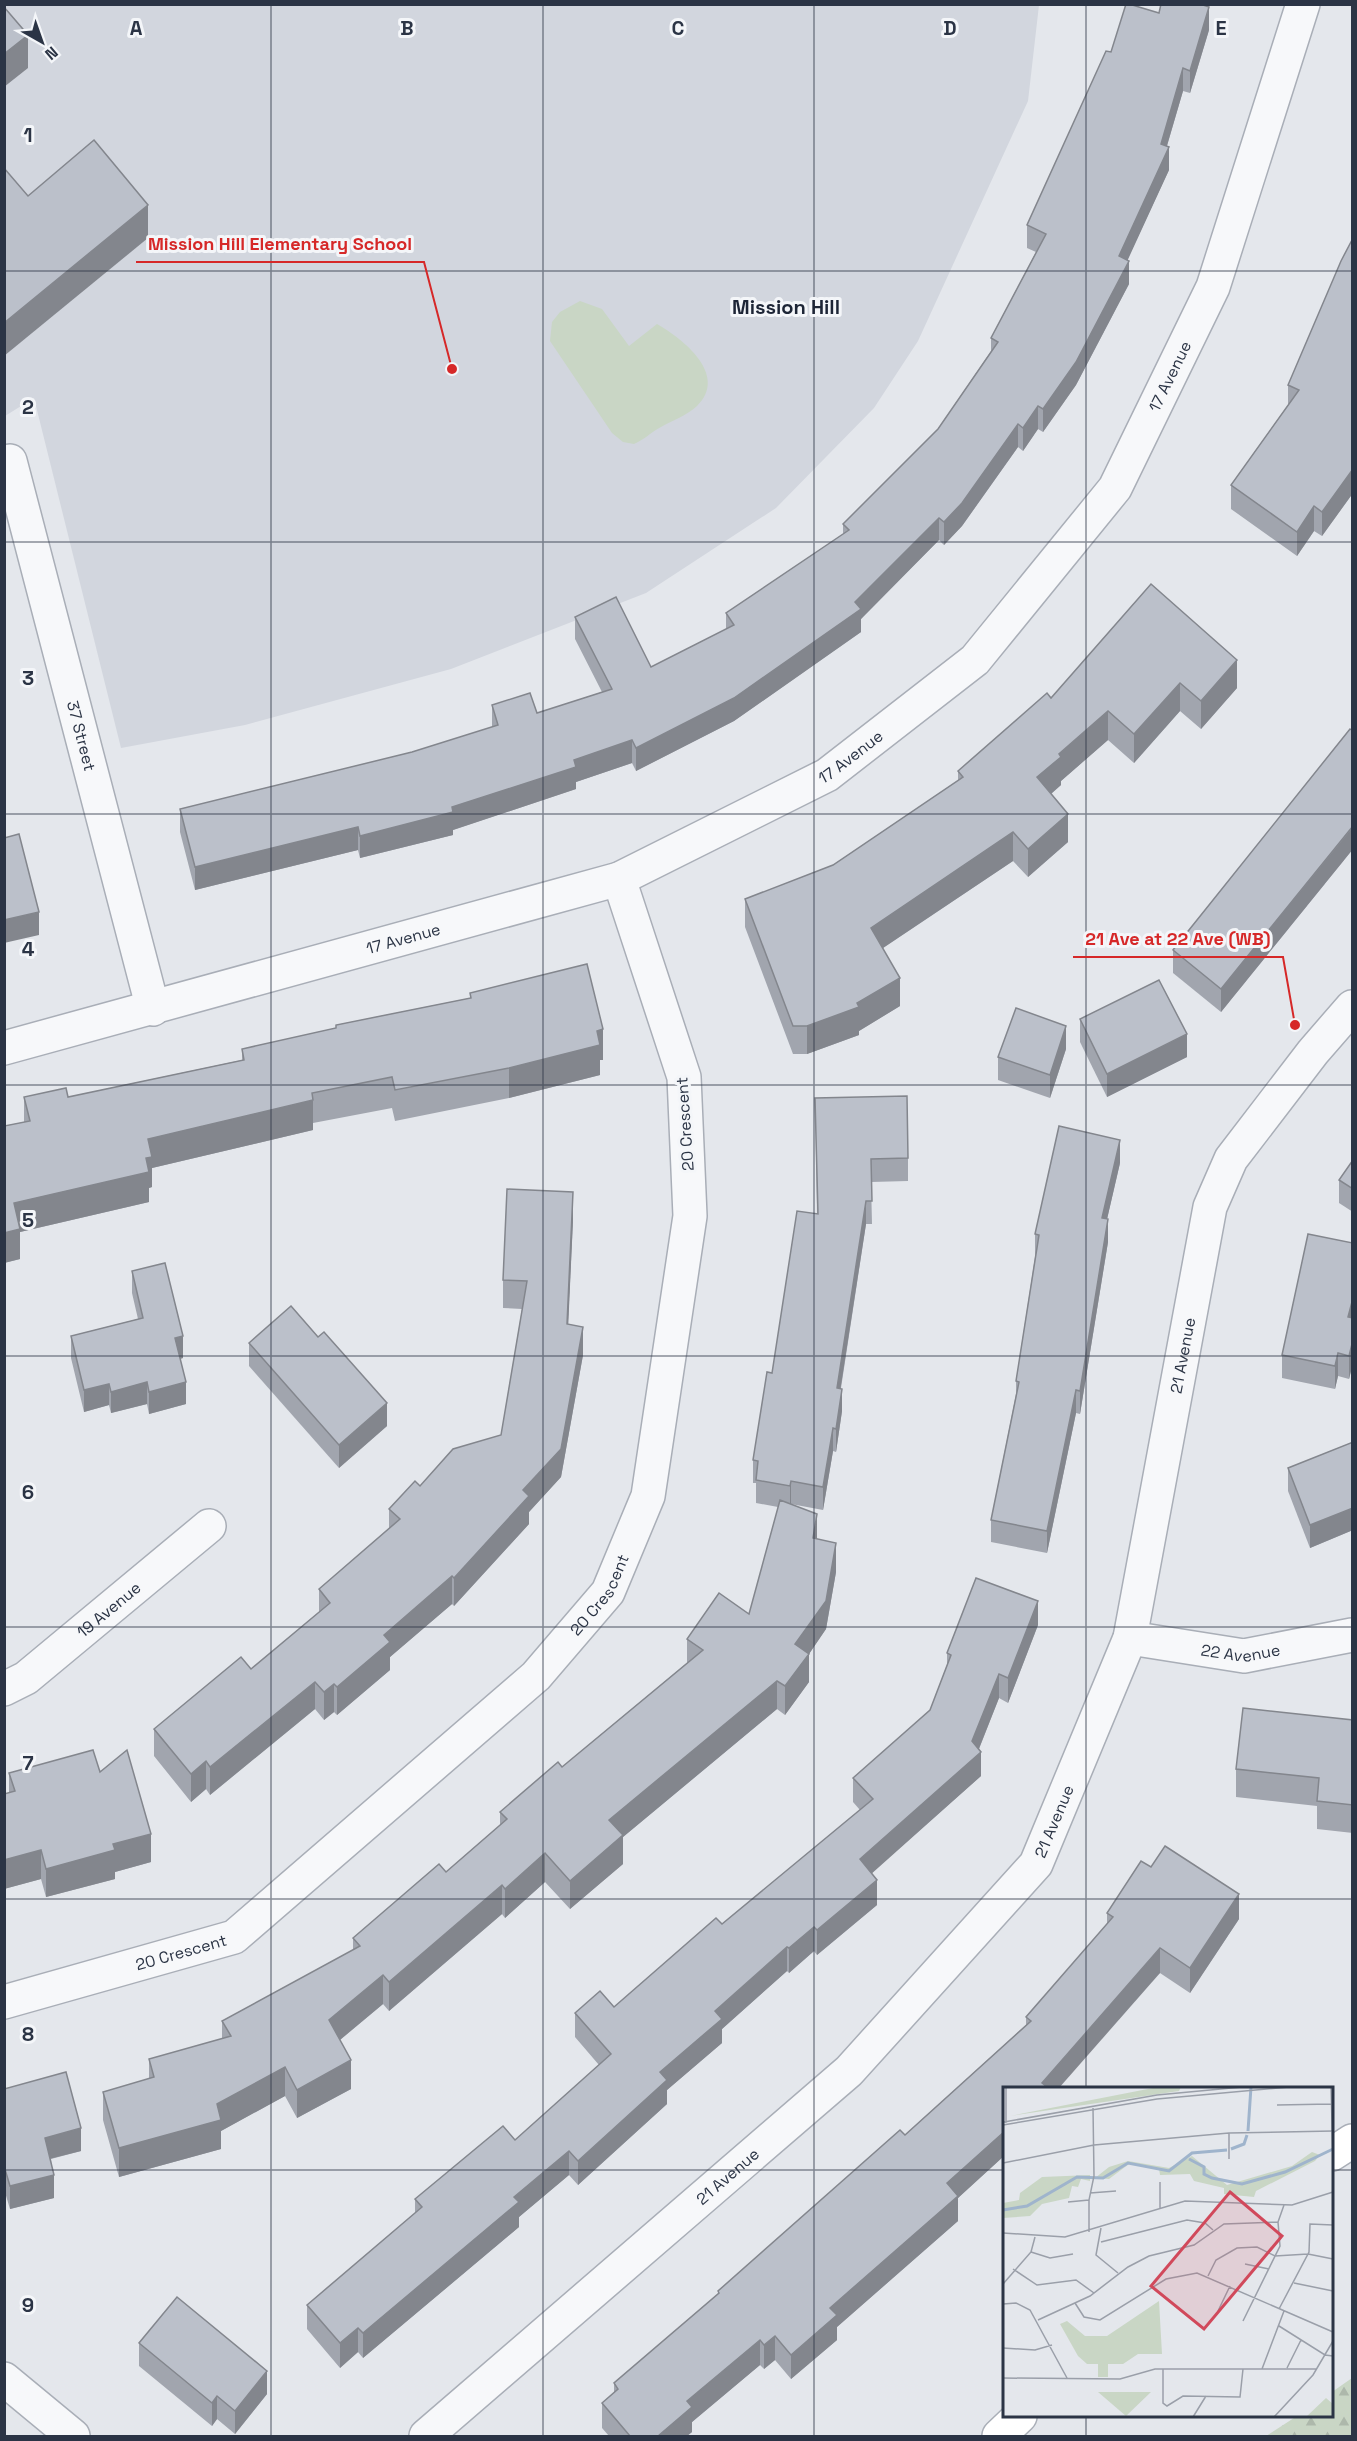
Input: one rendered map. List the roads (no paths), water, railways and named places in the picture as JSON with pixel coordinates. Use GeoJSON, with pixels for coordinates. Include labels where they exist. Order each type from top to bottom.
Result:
{"type":"FeatureCollection","features":[{"type":"Feature","properties":{"kind":"street","name":"17 Avenue"},"geometry":{"type":"LineString","coordinates":[[4,1048],[153,1009],[619,879],[827,775],[975,660],[1115,488],[1213,287],[1303,4]]}},
{"type":"Feature","properties":{"kind":"street","name":"37 Street"},"geometry":{"type":"LineString","coordinates":[[10,461],[153,1009]]}},
{"type":"Feature","properties":{"kind":"street","name":"20 Crescent"},"geometry":{"type":"LineString","coordinates":[[4,2002],[234,1937],[536,1676],[608,1592],[648,1496],[690,1216],[684,1077],[619,879]]}},
{"type":"Feature","properties":{"kind":"street","name":"21 Avenue"},"geometry":{"type":"LineString","coordinates":[[426,2436],[849,2071],[1036,1864],[1130,1638],[1210,1207],[1231,1159],[1313,1052],[1353,1007]]}},
{"type":"Feature","properties":{"kind":"street","name":"19 Avenue"},"geometry":{"type":"LineString","coordinates":[[4,1689],[26,1678],[209,1526]]}},
{"type":"Feature","properties":{"kind":"street","name":"22 Avenue"},"geometry":{"type":"LineString","coordinates":[[1130,1638],[1244,1656],[1353,1635]]}},
{"type":"Feature","properties":{"kind":"street"},"geometry":{"type":"LineString","coordinates":[[1333,2153],[1353,2141]]}},
{"type":"Feature","properties":{"kind":"street"},"geometry":{"type":"LineString","coordinates":[[4,2379],[73,2436]]}},
{"type":"Feature","properties":{"kind":"street"},"geometry":{"type":"LineString","coordinates":[[999,2436],[1018,2417]]}},
{"type":"Feature","properties":{"kind":"place","name":"Mission Hill Elementary School"},"geometry":{"type":"Point","coordinates":[452,369]}},
{"type":"Feature","properties":{"kind":"place","name":"21 Ave at 22 Ave (WB)"},"geometry":{"type":"Point","coordinates":[1295,1025]}},
{"type":"Feature","properties":{"kind":"district","name":"Mission Hill"},"geometry":{"type":"Point","coordinates":[786,307]}}]}
